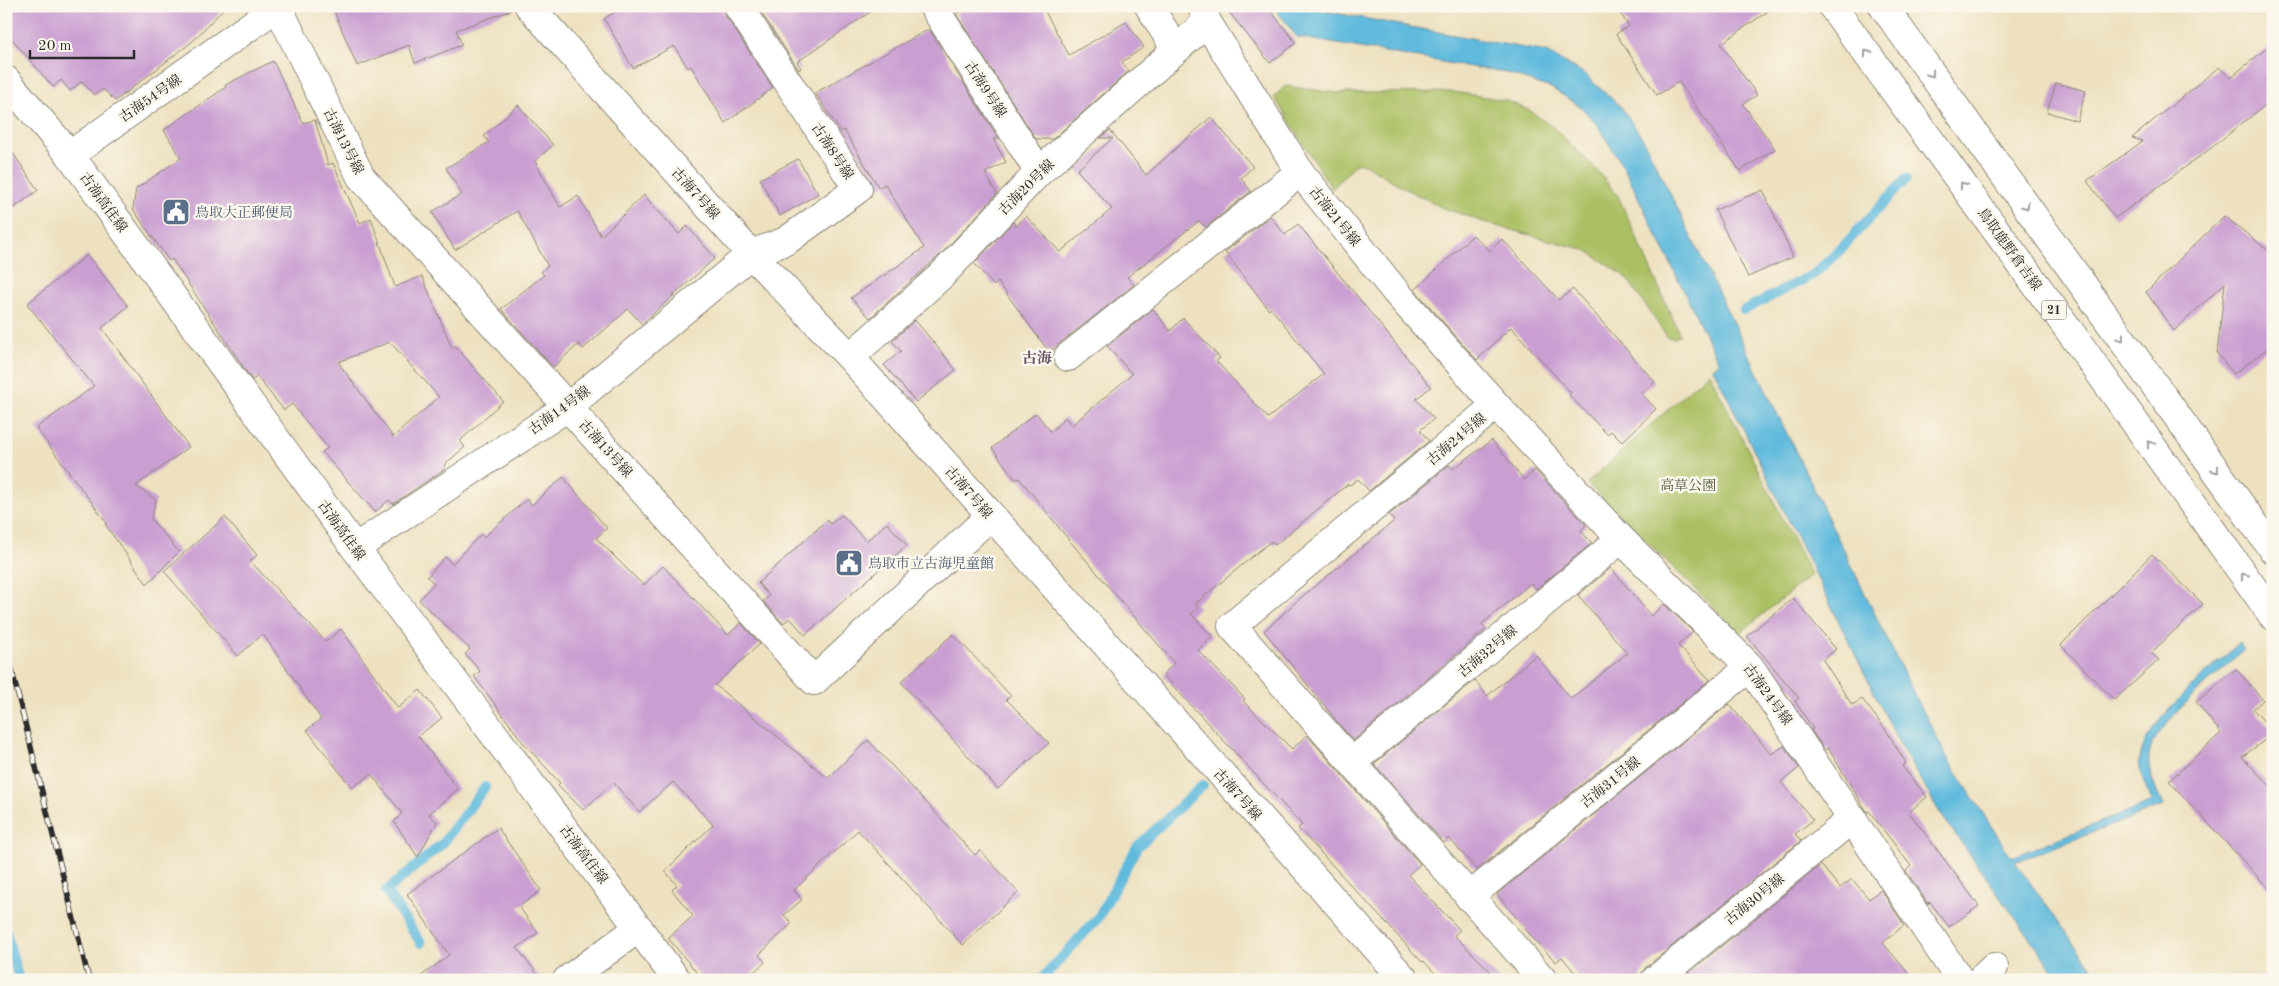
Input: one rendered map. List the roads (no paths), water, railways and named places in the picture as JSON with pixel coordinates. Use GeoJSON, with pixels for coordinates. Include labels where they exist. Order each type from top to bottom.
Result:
{"type":"FeatureCollection","features":[{"type":"Feature","properties":{"kind":"street","name":"古海54号線"},"geometry":{"type":"LineString","coordinates":[[70,155],[278,6]]}},
{"type":"Feature","properties":{"kind":"street","name":"古海13号線"},"geometry":{"type":"LineString","coordinates":[[278,6],[362,177],[814,681],[990,516]]}},
{"type":"Feature","properties":{"kind":"street","name":"古海7号線"},"geometry":{"type":"LineString","coordinates":[[529,6],[751,254],[850,357],[1405,980]]}},
{"type":"Feature","properties":{"kind":"street","name":"古海8号線"},"geometry":{"type":"LineString","coordinates":[[738,6],[858,189],[786,241],[751,254]]}},
{"type":"Feature","properties":{"kind":"street","name":"古海9号線"},"geometry":{"type":"LineString","coordinates":[[933,6],[1039,172]]}},
{"type":"Feature","properties":{"kind":"street"},"geometry":{"type":"LineString","coordinates":[[1149,6],[1176,50]]}},
{"type":"Feature","properties":{"kind":"street","name":"鳥取鹿野倉吉線"},"geometry":{"type":"LineString","coordinates":[[1832,6],[2069,330],[2273,616]]}},
{"type":"Feature","properties":{"kind":"street"},"geometry":{"type":"LineString","coordinates":[[1883,6],[2273,550]]}},
{"type":"Feature","properties":{"kind":"street","name":"古海20号線"},"geometry":{"type":"LineString","coordinates":[[850,357],[942,275],[1039,172],[1176,50],[1205,14]]}},
{"type":"Feature","properties":{"kind":"street","name":"古海21号線"},"geometry":{"type":"LineString","coordinates":[[1205,14],[1300,172],[1396,291],[1496,405]]}},
{"type":"Feature","properties":{"kind":"street","name":"古海高住線"},"geometry":{"type":"LineString","coordinates":[[6,80],[70,155],[355,548],[677,980]]}},
{"type":"Feature","properties":{"kind":"street"},"geometry":{"type":"LineString","coordinates":[[1068,357],[1300,172]]}},
{"type":"Feature","properties":{"kind":"street","name":"古海14号線"},"geometry":{"type":"LineString","coordinates":[[355,548],[569,406],[751,254]]}},
{"type":"Feature","properties":{"kind":"street","name":"古海24号線"},"geometry":{"type":"LineString","coordinates":[[1543,980],[1232,626],[1496,405],[1621,539],[1750,667],[1960,980]]}},
{"type":"Feature","properties":{"kind":"street","name":"古海32号線"},"geometry":{"type":"LineString","coordinates":[[1352,762],[1621,539]]}},
{"type":"Feature","properties":{"kind":"street","name":"古海31号線"},"geometry":{"type":"LineString","coordinates":[[1470,897],[1750,667]]}},
{"type":"Feature","properties":{"kind":"street","name":"古海30号線"},"geometry":{"type":"LineString","coordinates":[[1655,980],[1853,818]]}},
{"type":"Feature","properties":{"kind":"street"},"geometry":{"type":"LineString","coordinates":[[568,980],[639,928]]}},
{"type":"Feature","properties":{"kind":"water"},"geometry":{"type":"Polygon","coordinates":[[[1273,6],[1316,6],[1319,10],[1546,52],[1583,73],[1622,108],[1643,139],[1906,678],[1948,759],[2011,857],[2152,802],[2143,781],[2139,764],[2145,744],[2154,728],[2167,712],[2197,681],[2239,643],[2244,650],[2175,714],[2153,743],[2149,762],[2153,781],[2163,806],[2015,862],[2101,980],[2060,980],[1940,813],[1901,747],[1713,368],[1719,363],[1624,168],[1598,126],[1580,106],[1551,88],[1506,73],[1297,37],[1273,6]]]}},
{"type":"Feature","properties":{"kind":"waterway"},"geometry":{"type":"LineString","coordinates":[[1744,310],[1814,274],[1838,252],[1906,179]]}},
{"type":"Feature","properties":{"kind":"waterway"},"geometry":{"type":"LineString","coordinates":[[1041,980],[1098,918],[1137,847],[1203,785]]}},
{"type":"Feature","properties":{"kind":"waterway"},"geometry":{"type":"LineString","coordinates":[[421,943],[386,891],[443,843],[485,787]]}},
{"type":"Feature","properties":{"kind":"waterway"},"geometry":{"type":"LineString","coordinates":[[6,932],[19,980]]}},
{"type":"Feature","properties":{"kind":"railway"},"geometry":{"type":"LineString","coordinates":[[6,647],[89,980]]}},
{"type":"Feature","properties":{"kind":"place","name":"鳥取大正郵便局"},"geometry":{"type":"Point","coordinates":[176,212]}},
{"type":"Feature","properties":{"kind":"place","name":"鳥取市立古海児童館"},"geometry":{"type":"Point","coordinates":[849,563]}},
{"type":"Feature","properties":{"kind":"district","name":"古海"},"geometry":{"type":"Point","coordinates":[1037,358]}},
{"type":"Feature","properties":{"kind":"park label","name":"高草公園"},"geometry":{"type":"Point","coordinates":[1688,485]}}]}
